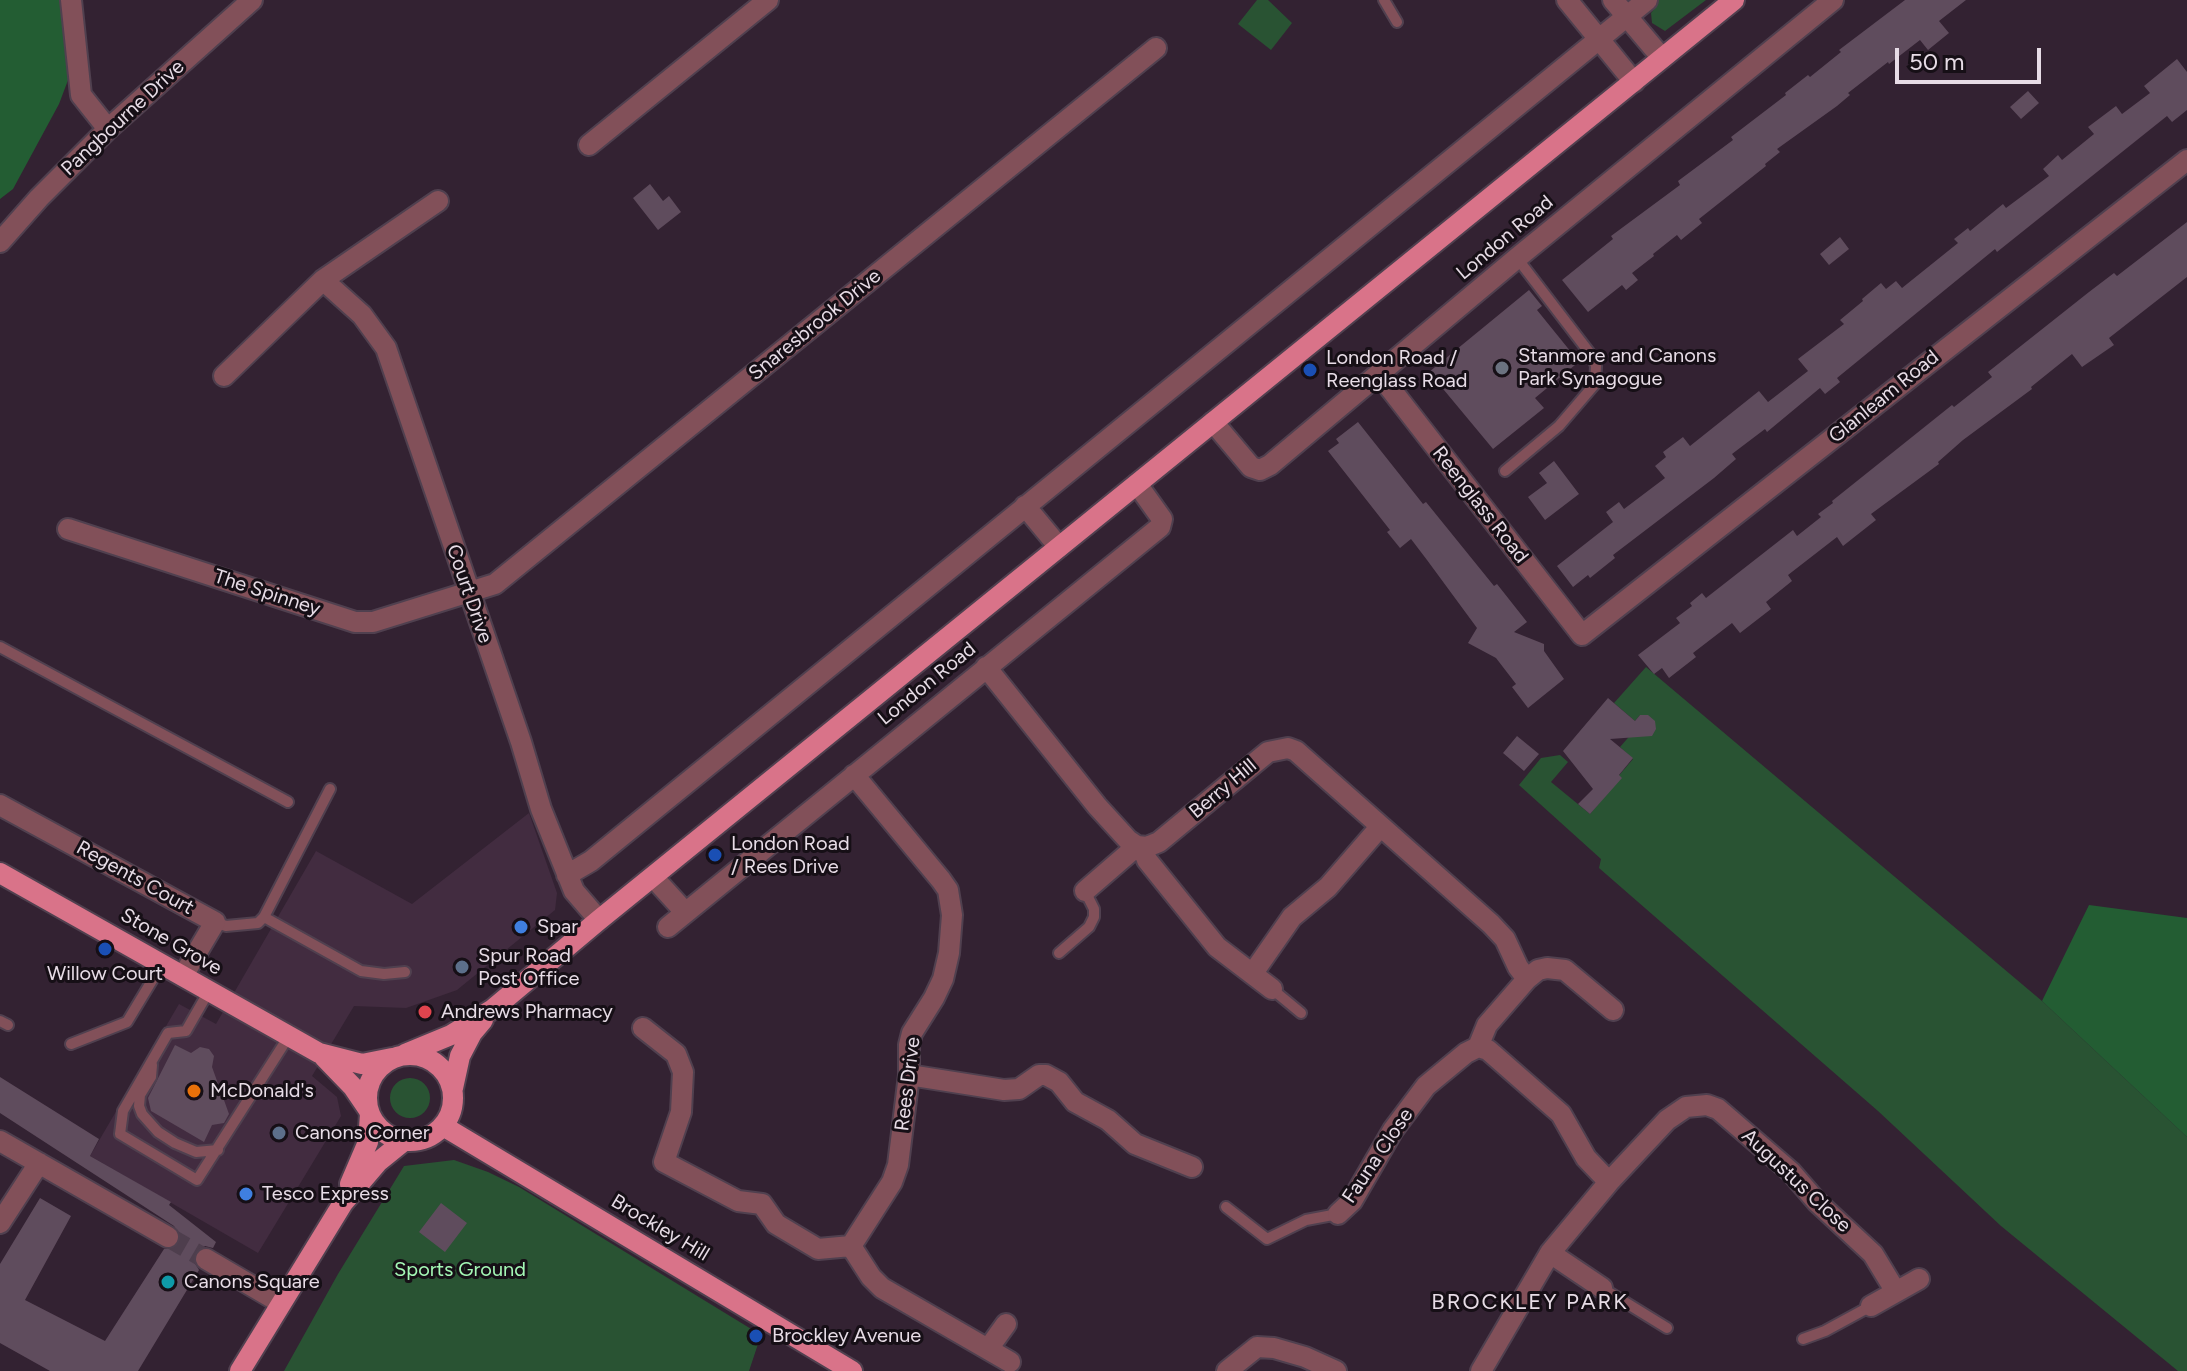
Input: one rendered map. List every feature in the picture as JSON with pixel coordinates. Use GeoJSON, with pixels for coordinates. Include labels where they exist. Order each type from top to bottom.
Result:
{"type":"FeatureCollection","features":[{"type":"Feature","properties":{"kind":"main road","name":"London Road"},"geometry":{"type":"LineString","coordinates":[[398,1056],[451,1035],[493,1009],[1734,0]]}},
{"type":"Feature","properties":{"kind":"main road","name":"Stone Grove"},"geometry":{"type":"LineString","coordinates":[[0,873],[319,1053],[342,1074],[369,1112]]}},
{"type":"Feature","properties":{"kind":"main road","name":"London Road"},"geometry":{"type":"LineString","coordinates":[[453,1088],[464,1048],[472,1033],[493,1009]]}},
{"type":"Feature","properties":{"kind":"main road","name":"Stone Grove"},"geometry":{"type":"LineString","coordinates":[[319,1053],[362,1064],[398,1056]]}},
{"type":"Feature","properties":{"kind":"main road"},"geometry":{"type":"LineString","coordinates":[[343,1203],[368,1142],[367,1088],[373,1074],[398,1056],[425,1056],[438,1064],[453,1088],[453,1103],[443,1126],[423,1139],[404,1141],[381,1131],[369,1112]]}},
{"type":"Feature","properties":{"kind":"main road","name":"Brockley Hill"},"geometry":{"type":"LineString","coordinates":[[443,1126],[852,1371]]}},
{"type":"Feature","properties":{"kind":"main road"},"geometry":{"type":"LineString","coordinates":[[240,1371],[343,1203],[372,1168],[404,1141]]}},
{"type":"Feature","properties":{"kind":"street"},"geometry":{"type":"LineString","coordinates":[[71,0],[81,95],[108,129]]}},
{"type":"Feature","properties":{"kind":"street","name":"Pangbourne Drive"},"geometry":{"type":"LineString","coordinates":[[0,242],[108,129],[252,0]]}},
{"type":"Feature","properties":{"kind":"street"},"geometry":{"type":"LineString","coordinates":[[589,145],[768,0]]}},
{"type":"Feature","properties":{"kind":"street"},"geometry":{"type":"LineString","coordinates":[[1567,0],[1634,82]]}},
{"type":"Feature","properties":{"kind":"street"},"geometry":{"type":"LineString","coordinates":[[1613,0],[1662,58]]}},
{"type":"Feature","properties":{"kind":"street"},"geometry":{"type":"LineString","coordinates":[[567,875],[591,861],[1647,0]]}},
{"type":"Feature","properties":{"kind":"street","name":"London Road"},"geometry":{"type":"LineString","coordinates":[[1213,422],[1251,467],[1260,470],[1270,465],[1833,0]]}},
{"type":"Feature","properties":{"kind":"street","name":"Snaresbrook Drive"},"geometry":{"type":"LineString","coordinates":[[468,592],[495,584],[1156,48]]}},
{"type":"Feature","properties":{"kind":"street","name":"Glanleam Road"},"geometry":{"type":"LineString","coordinates":[[1582,635],[2187,160]]}},
{"type":"Feature","properties":{"kind":"street"},"geometry":{"type":"LineString","coordinates":[[224,376],[323,280],[438,201]]}},
{"type":"Feature","properties":{"kind":"street","name":"Court Drive"},"geometry":{"type":"LineString","coordinates":[[323,280],[362,315],[386,348],[541,809],[574,891],[599,920]]}},
{"type":"Feature","properties":{"kind":"street","name":"Reenglass Road"},"geometry":{"type":"LineString","coordinates":[[1379,374],[1582,635]]}},
{"type":"Feature","properties":{"kind":"street","name":"London Road"},"geometry":{"type":"LineString","coordinates":[[668,927],[1160,527],[1160,514],[1137,484]]}},
{"type":"Feature","properties":{"kind":"street"},"geometry":{"type":"LineString","coordinates":[[1025,506],[1059,547]]}},
{"type":"Feature","properties":{"kind":"street","name":"The Spinney"},"geometry":{"type":"LineString","coordinates":[[68,529],[355,622],[373,622],[468,592]]}},
{"type":"Feature","properties":{"kind":"street"},"geometry":{"type":"LineString","coordinates":[[986,667],[1097,806],[1128,840],[1140,846],[1147,860],[1217,947],[1272,989]]}},
{"type":"Feature","properties":{"kind":"street","name":"Berry Hill"},"geometry":{"type":"LineString","coordinates":[[1085,891],[1140,846],[1159,842],[1268,752],[1281,748],[1296,751],[1491,924],[1505,939],[1527,979]]}},
{"type":"Feature","properties":{"kind":"street","name":"Rees Drive"},"geometry":{"type":"LineString","coordinates":[[851,1246],[892,1182],[898,1165],[912,1033],[934,998],[949,953],[951,901],[941,880],[854,775]]}},
{"type":"Feature","properties":{"kind":"street","name":"Regents Court"},"geometry":{"type":"LineString","coordinates":[[0,805],[215,922],[183,976]]}},
{"type":"Feature","properties":{"kind":"street"},"geometry":{"type":"LineString","coordinates":[[1253,973],[1292,917],[1328,887],[1380,827]]}},
{"type":"Feature","properties":{"kind":"street"},"geometry":{"type":"LineString","coordinates":[[653,877],[685,912]]}},
{"type":"Feature","properties":{"kind":"street"},"geometry":{"type":"LineString","coordinates":[[1609,1182],[1586,1158],[1561,1114],[1488,1050],[1478,1047],[1487,1025],[1538,970],[1565,970],[1613,1010]]}},
{"type":"Feature","properties":{"kind":"street"},"geometry":{"type":"LineString","coordinates":[[643,1028],[676,1054],[683,1072],[681,1112],[664,1162],[738,1201],[762,1204],[776,1224],[818,1249],[851,1246],[882,1288],[1010,1362]]}},
{"type":"Feature","properties":{"kind":"street","name":"Fauna Close"},"geometry":{"type":"LineString","coordinates":[[1338,1214],[1352,1201],[1393,1130],[1426,1086],[1466,1053],[1478,1047]]}},
{"type":"Feature","properties":{"kind":"street"},"geometry":{"type":"LineString","coordinates":[[909,1075],[1004,1090],[1019,1089],[1039,1075],[1046,1075],[1059,1082],[1075,1102],[1108,1120],[1135,1144],[1192,1167]]}},
{"type":"Feature","properties":{"kind":"street","name":"Augustus Close"},"geometry":{"type":"LineString","coordinates":[[1481,1371],[1550,1253],[1609,1182],[1677,1112],[1686,1107],[1707,1105],[1718,1109],[1791,1172],[1838,1223],[1873,1254],[1896,1292]]}},
{"type":"Feature","properties":{"kind":"street"},"geometry":{"type":"LineString","coordinates":[[0,1141],[168,1237]]}},
{"type":"Feature","properties":{"kind":"street"},"geometry":{"type":"LineString","coordinates":[[0,1223],[39,1163]]}},
{"type":"Feature","properties":{"kind":"street"},"geometry":{"type":"LineString","coordinates":[[1550,1253],[1602,1288]]}},
{"type":"Feature","properties":{"kind":"street"},"geometry":{"type":"LineString","coordinates":[[206,1259],[281,1303]]}},
{"type":"Feature","properties":{"kind":"street"},"geometry":{"type":"LineString","coordinates":[[1871,1306],[1919,1279]]}},
{"type":"Feature","properties":{"kind":"street"},"geometry":{"type":"LineString","coordinates":[[988,1349],[1006,1324]]}},
{"type":"Feature","properties":{"kind":"street"},"geometry":{"type":"LineString","coordinates":[[1227,1371],[1257,1347],[1294,1354],[1336,1371]]}},
{"type":"Feature","properties":{"kind":"lane"},"geometry":{"type":"LineString","coordinates":[[1384,0],[1397,22]]}},
{"type":"Feature","properties":{"kind":"lane"},"geometry":{"type":"LineString","coordinates":[[1505,471],[1559,426],[1595,384],[1596,366],[1592,356],[1517,258]]}},
{"type":"Feature","properties":{"kind":"lane"},"geometry":{"type":"LineString","coordinates":[[0,647],[288,802]]}},
{"type":"Feature","properties":{"kind":"lane"},"geometry":{"type":"LineString","coordinates":[[215,922],[226,926],[258,923],[264,917],[330,789]]}},
{"type":"Feature","properties":{"kind":"lane"},"geometry":{"type":"LineString","coordinates":[[1059,953],[1089,927],[1094,917],[1094,909],[1085,891]]}},
{"type":"Feature","properties":{"kind":"lane"},"geometry":{"type":"LineString","coordinates":[[264,917],[361,971],[384,974],[405,972]]}},
{"type":"Feature","properties":{"kind":"lane"},"geometry":{"type":"LineString","coordinates":[[71,1044],[127,1022],[162,964]]}},
{"type":"Feature","properties":{"kind":"lane"},"geometry":{"type":"LineString","coordinates":[[1272,989],[1301,1013]]}},
{"type":"Feature","properties":{"kind":"lane"},"geometry":{"type":"LineString","coordinates":[[209,991],[186,1031],[168,1033],[123,1111],[120,1134],[197,1180],[289,1036]]}},
{"type":"Feature","properties":{"kind":"lane"},"geometry":{"type":"LineString","coordinates":[[176,1031],[140,1095],[139,1106],[158,1132],[175,1143],[196,1152],[218,1150]]}},
{"type":"Feature","properties":{"kind":"lane"},"geometry":{"type":"LineString","coordinates":[[151,1077],[152,1060]]}},
{"type":"Feature","properties":{"kind":"lane","name":"Fauna Close"},"geometry":{"type":"LineString","coordinates":[[1226,1207],[1267,1239],[1306,1220],[1338,1214]]}},
{"type":"Feature","properties":{"kind":"lane"},"geometry":{"type":"LineString","coordinates":[[1602,1288],[1667,1328]]}},
{"type":"Feature","properties":{"kind":"lane"},"geometry":{"type":"LineString","coordinates":[[1803,1339],[1825,1331],[1871,1306]]}},
{"type":"Feature","properties":{"kind":"shaded area"},"geometry":{"type":"Polygon","coordinates":[[[529,813],[557,893],[555,910],[457,990],[406,1008],[354,1006],[312,1076],[337,1097],[341,1116],[258,1253],[90,1156],[179,1004],[216,1024],[316,851],[412,904],[529,813]]]}},
{"type":"Feature","properties":{"kind":"green space"},"geometry":{"type":"Polygon","coordinates":[[[0,0],[81,0],[84,21],[79,51],[59,104],[13,189],[0,199],[0,0]]]}},
{"type":"Feature","properties":{"kind":"green space"},"geometry":{"type":"Polygon","coordinates":[[[1257,0],[1268,0],[1292,23],[1271,50],[1238,24],[1257,0]]]}},
{"type":"Feature","properties":{"kind":"green space"},"geometry":{"type":"Polygon","coordinates":[[[1657,0],[1706,0],[1665,31],[1652,23],[1653,3],[1657,0]]]}},
{"type":"Feature","properties":{"kind":"green space"},"geometry":{"type":"Polygon","coordinates":[[[1646,667],[2042,1001],[2187,1137],[2187,1371],[2178,1371],[2001,1226],[1878,1111],[1599,868],[1601,859],[1519,785],[1541,758],[1560,755],[1568,762],[1551,782],[1590,814],[1633,759],[1620,747],[1648,715],[1640,715],[1635,721],[1614,703],[1646,667]]]}},
{"type":"Feature","properties":{"kind":"green space"},"geometry":{"type":"Polygon","coordinates":[[[2089,905],[2187,918],[2187,1137],[2042,1001],[2089,905]]]}},
{"type":"Feature","properties":{"kind":"green space"},"geometry":{"type":"Polygon","coordinates":[[[410,1078],[424,1084],[430,1098],[424,1112],[410,1118],[396,1112],[390,1098],[396,1084],[410,1078]]]}},
{"type":"Feature","properties":{"kind":"green space","name":"Sports Ground"},"geometry":{"type":"Polygon","coordinates":[[[454,1160],[519,1187],[761,1335],[749,1371],[284,1371],[404,1166],[454,1160]]]}},
{"type":"Feature","properties":{"kind":"building"},"geometry":{"type":"Polygon","coordinates":[[[1905,0],[1966,0],[1939,21],[1949,33],[1928,50],[1920,40],[1888,62],[1848,93],[1850,95],[1837,106],[1777,149],[1780,152],[1766,166],[1699,219],[1702,223],[1681,240],[1677,235],[1653,254],[1632,273],[1638,280],[1626,290],[1622,285],[1588,312],[1562,280],[1613,239],[1611,236],[1680,185],[1678,181],[1733,140],[1731,137],[1905,0]]]}},
{"type":"Feature","properties":{"kind":"building"},"geometry":{"type":"Polygon","coordinates":[[[2177,59],[2187,72],[2187,110],[2172,122],[2167,116],[1997,252],[1995,249],[1837,378],[1840,382],[1825,394],[1820,388],[1767,432],[1765,429],[1732,454],[1736,459],[1714,478],[1613,555],[1615,558],[1590,578],[1588,575],[1573,587],[1557,566],[1613,522],[1606,512],[1619,502],[1624,509],[1665,478],[1655,466],[1666,457],[1663,452],[1683,437],[1690,446],[1759,391],[1768,402],[1808,371],[1798,359],[1844,324],[1840,320],[1881,283],[1886,289],[1896,281],[1902,288],[1958,243],[1954,239],[1968,228],[1970,231],[2003,204],[2006,208],[2049,176],[2043,169],[2058,155],[2062,160],[2094,134],[2088,127],[2116,106],[2122,114],[2150,93],[2144,86],[2177,59]]]}},
{"type":"Feature","properties":{"kind":"building"},"geometry":{"type":"Polygon","coordinates":[[[2028,91],[2039,103],[2021,119],[2010,107],[2028,91]]]}},
{"type":"Feature","properties":{"kind":"building"},"geometry":{"type":"Polygon","coordinates":[[[650,184],[663,201],[669,196],[681,212],[658,230],[633,198],[650,184]]]}},
{"type":"Feature","properties":{"kind":"building"},"geometry":{"type":"Polygon","coordinates":[[[2187,222],[2187,277],[2109,338],[2114,345],[2082,367],[2072,354],[2032,389],[1963,440],[1939,464],[1871,514],[1876,520],[1843,546],[1837,537],[1788,575],[1792,581],[1766,602],[1771,609],[1740,633],[1732,623],[1693,653],[1696,657],[1669,678],[1662,668],[1654,674],[1638,655],[1680,623],[1676,618],[1692,606],[1690,603],[1702,593],[1706,598],[1793,530],[1797,536],[1821,517],[1818,514],[1832,501],[1992,377],[1988,372],[2114,273],[2117,276],[2187,222]]]}},
{"type":"Feature","properties":{"kind":"building"},"geometry":{"type":"Polygon","coordinates":[[[1840,237],[1849,249],[1829,265],[1820,254],[1840,237]]]}},
{"type":"Feature","properties":{"kind":"building","name":"Stanmore and Canons Park Synagogue"},"geometry":{"type":"Polygon","coordinates":[[[1529,290],[1542,306],[1537,310],[1571,352],[1567,356],[1575,365],[1535,398],[1544,408],[1493,449],[1429,372],[1529,290]]]}},
{"type":"Feature","properties":{"kind":"building"},"geometry":{"type":"Polygon","coordinates":[[[1358,422],[1423,504],[1426,502],[1527,622],[1514,632],[1544,644],[1544,651],[1564,679],[1528,708],[1512,687],[1516,684],[1496,658],[1468,643],[1477,628],[1411,539],[1400,548],[1387,532],[1390,530],[1328,451],[1339,443],[1336,439],[1358,422]]]}},
{"type":"Feature","properties":{"kind":"building"},"geometry":{"type":"Polygon","coordinates":[[[1554,461],[1579,494],[1545,520],[1528,497],[1547,483],[1539,473],[1554,461]]]}},
{"type":"Feature","properties":{"kind":"building"},"geometry":{"type":"Polygon","coordinates":[[[1608,698],[1635,721],[1640,715],[1648,715],[1655,721],[1656,729],[1652,736],[1610,739],[1633,758],[1619,775],[1622,778],[1590,814],[1578,804],[1593,789],[1563,751],[1608,698]]]}},
{"type":"Feature","properties":{"kind":"building"},"geometry":{"type":"Polygon","coordinates":[[[1517,736],[1539,754],[1524,771],[1503,753],[1517,736]]]}},
{"type":"Feature","properties":{"kind":"building"},"geometry":{"type":"Polygon","coordinates":[[[175,1045],[191,1053],[200,1047],[209,1049],[214,1056],[212,1067],[229,1114],[224,1123],[212,1125],[204,1142],[151,1111],[148,1098],[175,1045]]]}},
{"type":"Feature","properties":{"kind":"building","name":"Canons Square"},"geometry":{"type":"Polygon","coordinates":[[[0,1077],[99,1139],[90,1156],[171,1202],[169,1205],[216,1242],[213,1248],[205,1246],[195,1252],[193,1260],[199,1270],[138,1371],[50,1371],[0,1343],[0,1264],[40,1198],[71,1216],[25,1300],[105,1341],[164,1249],[175,1248],[181,1238],[174,1226],[0,1113],[0,1077]]]}},
{"type":"Feature","properties":{"kind":"building"},"geometry":{"type":"Polygon","coordinates":[[[441,1203],[467,1223],[445,1252],[419,1232],[441,1203]]]}},
{"type":"Feature","properties":{"kind":"tunnel"},"geometry":{"type":"LineString","coordinates":[[168,1237],[206,1259]]}},
{"type":"Feature","properties":{"kind":"place","name":"Stanmore and Canons Park Synagogue"},"geometry":{"type":"Point","coordinates":[1502,368]}},
{"type":"Feature","properties":{"kind":"place","name":"London Road / Reenglass Road"},"geometry":{"type":"Point","coordinates":[1310,370]}},
{"type":"Feature","properties":{"kind":"place","name":"London Road / Rees Drive"},"geometry":{"type":"Point","coordinates":[715,855]}},
{"type":"Feature","properties":{"kind":"place","name":"Spar"},"geometry":{"type":"Point","coordinates":[521,927]}},
{"type":"Feature","properties":{"kind":"place","name":"Willow Court"},"geometry":{"type":"Point","coordinates":[105,949]}},
{"type":"Feature","properties":{"kind":"place","name":"Spur Road Post Office"},"geometry":{"type":"Point","coordinates":[462,967]}},
{"type":"Feature","properties":{"kind":"place","name":"Andrews Pharmacy"},"geometry":{"type":"Point","coordinates":[425,1012]}},
{"type":"Feature","properties":{"kind":"place","name":"McDonald's"},"geometry":{"type":"Point","coordinates":[194,1091]}},
{"type":"Feature","properties":{"kind":"place","name":"Canons Corner"},"geometry":{"type":"Point","coordinates":[279,1133]}},
{"type":"Feature","properties":{"kind":"place","name":"Tesco Express"},"geometry":{"type":"Point","coordinates":[246,1194]}},
{"type":"Feature","properties":{"kind":"place","name":"Canons Square"},"geometry":{"type":"Point","coordinates":[168,1282]}},
{"type":"Feature","properties":{"kind":"place","name":"Brockley Avenue"},"geometry":{"type":"Point","coordinates":[756,1336]}},
{"type":"Feature","properties":{"kind":"district","name":"BROCKLEY PARK"},"geometry":{"type":"Point","coordinates":[1530,1303]}}]}
